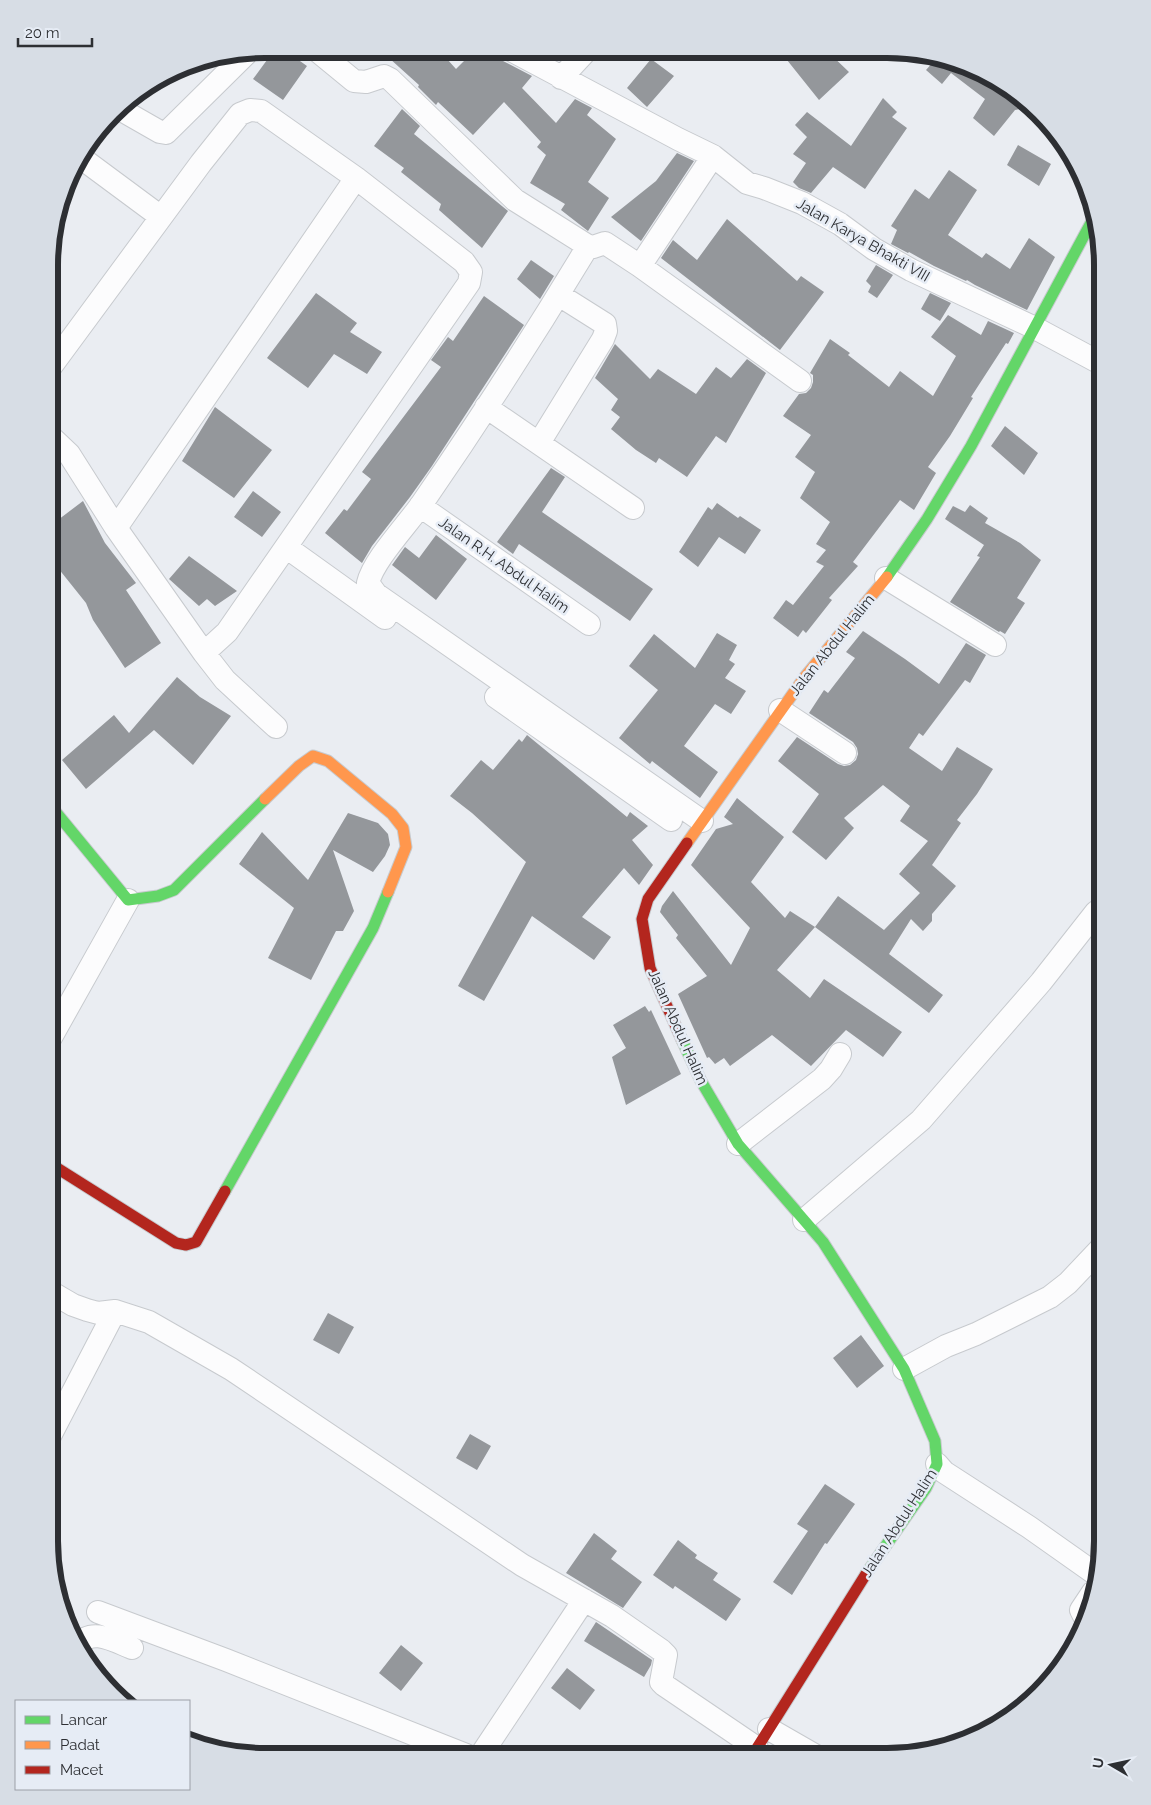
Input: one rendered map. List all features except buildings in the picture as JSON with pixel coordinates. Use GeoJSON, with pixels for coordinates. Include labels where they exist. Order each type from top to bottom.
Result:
{"type":"FeatureCollection","features":[{"type":"Feature","properties":{"kind":"street"},"geometry":{"type":"LineString","coordinates":[[326,58],[354,81],[366,82],[384,76],[390,79],[515,200],[588,246],[593,247],[605,243],[800,381]]}},
{"type":"Feature","properties":{"kind":"street","name":"Jalan Karya Bhakti VIII"},"geometry":{"type":"LineString","coordinates":[[524,58],[714,156],[747,183],[802,203],[840,224],[874,249],[911,270],[1035,328],[1094,360]]}},
{"type":"Feature","properties":{"kind":"street"},"geometry":{"type":"LineString","coordinates":[[560,78],[579,58]]}},
{"type":"Feature","properties":{"kind":"street"},"geometry":{"type":"LineString","coordinates":[[125,112],[160,132],[166,133],[241,59]]}},
{"type":"Feature","properties":{"kind":"street"},"geometry":{"type":"LineString","coordinates":[[58,357],[161,217],[240,114],[250,110],[261,111],[356,178],[464,262],[471,272],[469,283],[227,632],[204,653]]}},
{"type":"Feature","properties":{"kind":"street"},"geometry":{"type":"LineString","coordinates":[[640,266],[714,156]]}},
{"type":"Feature","properties":{"kind":"street"},"geometry":{"type":"LineString","coordinates":[[85,161],[161,217]]}},
{"type":"Feature","properties":{"kind":"street"},"geometry":{"type":"LineString","coordinates":[[116,528],[356,178]]}},
{"type":"Feature","properties":{"kind":"street","name":"Jalan Abdul Halim"},"geometry":{"type":"LineString","coordinates":[[757,1748],[850,1596],[926,1488],[937,1464],[936,1441],[904,1369],[824,1242],[738,1144],[701,1081],[650,968],[642,919],[648,899],[780,710],[886,578],[927,519],[971,446],[1090,225]]}},
{"type":"Feature","properties":{"kind":"street"},"geometry":{"type":"LineString","coordinates":[[588,246],[559,295],[486,407],[420,506],[375,567],[368,583],[371,589],[702,822]]}},
{"type":"Feature","properties":{"kind":"street"},"geometry":{"type":"LineString","coordinates":[[539,443],[603,340],[606,331],[605,324],[559,295]]}},
{"type":"Feature","properties":{"kind":"street"},"geometry":{"type":"LineString","coordinates":[[486,407],[633,508]]}},
{"type":"Feature","properties":{"kind":"street"},"geometry":{"type":"LineString","coordinates":[[58,444],[69,454],[116,528],[204,653],[225,680],[276,727]]}},
{"type":"Feature","properties":{"kind":"street","name":"Jalan R.H. Abdul Halim"},"geometry":{"type":"LineString","coordinates":[[420,506],[589,624]]}},
{"type":"Feature","properties":{"kind":"street"},"geometry":{"type":"LineString","coordinates":[[286,547],[671,820]]}},
{"type":"Feature","properties":{"kind":"street"},"geometry":{"type":"LineString","coordinates":[[886,578],[994,645]]}},
{"type":"Feature","properties":{"kind":"street"},"geometry":{"type":"LineString","coordinates":[[780,710],[845,752]]}},
{"type":"Feature","properties":{"kind":"street"},"geometry":{"type":"LineString","coordinates":[[58,1170],[176,1243],[186,1245],[196,1242],[373,928],[406,847],[404,828],[392,814],[328,761],[313,756],[299,766],[174,890],[158,896],[128,900]]}},
{"type":"Feature","properties":{"kind":"street"},"geometry":{"type":"LineString","coordinates":[[58,815],[128,900]]}},
{"type":"Feature","properties":{"kind":"street"},"geometry":{"type":"LineString","coordinates":[[58,1027],[128,900]]}},
{"type":"Feature","properties":{"kind":"street"},"geometry":{"type":"LineString","coordinates":[[804,1220],[921,1120],[1041,982],[1094,915]]}},
{"type":"Feature","properties":{"kind":"street"},"geometry":{"type":"LineString","coordinates":[[738,1144],[822,1079],[840,1054]]}},
{"type":"Feature","properties":{"kind":"street"},"geometry":{"type":"LineString","coordinates":[[904,1369],[960,1339],[976,1334],[1050,1297],[1068,1283],[1094,1255]]}},
{"type":"Feature","properties":{"kind":"street"},"geometry":{"type":"LineString","coordinates":[[58,1296],[87,1310],[98,1313],[115,1311],[149,1322],[231,1368],[522,1565],[612,1616],[666,1655],[660,1682],[750,1748]]}},
{"type":"Feature","properties":{"kind":"street"},"geometry":{"type":"LineString","coordinates":[[58,1421],[115,1311]]}},
{"type":"Feature","properties":{"kind":"street"},"geometry":{"type":"LineString","coordinates":[[937,1464],[944,1472],[1029,1527],[1091,1571]]}},
{"type":"Feature","properties":{"kind":"street"},"geometry":{"type":"LineString","coordinates":[[486,1748],[584,1600]]}},
{"type":"Feature","properties":{"kind":"street"},"geometry":{"type":"LineString","coordinates":[[98,1612],[226,1660],[448,1748]]}},
{"type":"Feature","properties":{"kind":"street"},"geometry":{"type":"LineString","coordinates":[[82,1639],[93,1635],[132,1648]]}},
{"type":"Feature","properties":{"kind":"street"},"geometry":{"type":"LineString","coordinates":[[769,1729],[802,1748]]}},
{"type":"Feature","properties":{"kind":"traffic: fast"},"geometry":{"type":"LineString","coordinates":[[887,577],[927,519],[971,446],[1090,224]]}},
{"type":"Feature","properties":{"kind":"traffic: fast"},"geometry":{"type":"LineString","coordinates":[[58,815],[128,900],[158,896],[174,890],[265,799]]}},
{"type":"Feature","properties":{"kind":"traffic: fast"},"geometry":{"type":"LineString","coordinates":[[225,1191],[373,928],[388,892]]}},
{"type":"Feature","properties":{"kind":"traffic: fast"},"geometry":{"type":"LineString","coordinates":[[682,1040],[701,1081],[738,1144],[823,1242],[904,1369],[935,1441],[937,1464],[926,1488],[866,1574]]}},
{"type":"Feature","properties":{"kind":"traffic: slow"},"geometry":{"type":"LineString","coordinates":[[687,843],[804,678],[887,577]]}},
{"type":"Feature","properties":{"kind":"traffic: slow"},"geometry":{"type":"LineString","coordinates":[[265,799],[299,766],[313,756],[328,761],[392,814],[403,828],[406,847],[388,892]]}},
{"type":"Feature","properties":{"kind":"traffic: jam"},"geometry":{"type":"LineString","coordinates":[[682,1040],[650,968],[642,919],[648,899],[687,843]]}},
{"type":"Feature","properties":{"kind":"traffic: jam"},"geometry":{"type":"LineString","coordinates":[[58,1169],[176,1243],[186,1245],[196,1242],[225,1191]]}},
{"type":"Feature","properties":{"kind":"traffic: jam"},"geometry":{"type":"LineString","coordinates":[[757,1748],[866,1574]]}}]}
